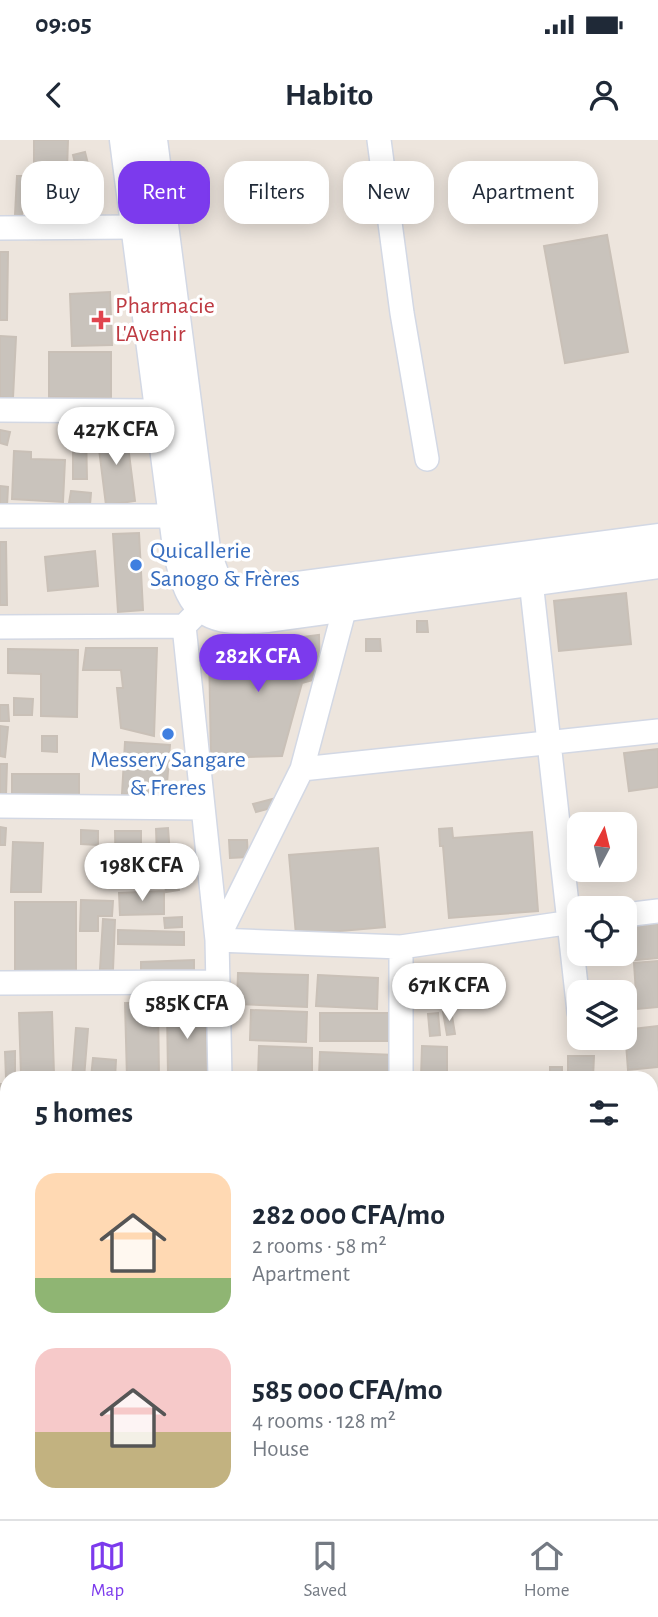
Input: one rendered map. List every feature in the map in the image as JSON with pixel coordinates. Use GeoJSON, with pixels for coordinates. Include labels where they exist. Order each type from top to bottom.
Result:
{"type":"FeatureCollection","features":[{"type":"Feature","properties":{"kind":"street"},"geometry":{"type":"LineString","coordinates":[[125,140],[179,555],[191,593],[202,607],[219,616],[235,620],[268,617],[658,563]]}},
{"type":"Feature","properties":{"kind":"street"},"geometry":{"type":"LineString","coordinates":[[152,140],[205,549],[215,580],[202,607],[203,808],[217,940],[220,1071]]}},
{"type":"Feature","properties":{"kind":"street"},"geometry":{"type":"LineString","coordinates":[[379,140],[402,313],[426,459]]}},
{"type":"Feature","properties":{"kind":"street"},"geometry":{"type":"LineString","coordinates":[[0,228],[136,227]]}},
{"type":"Feature","properties":{"kind":"street"},"geometry":{"type":"LineString","coordinates":[[0,410],[160,411]]}},
{"type":"Feature","properties":{"kind":"street"},"geometry":{"type":"LineString","coordinates":[[0,516],[174,516]]}},
{"type":"Feature","properties":{"kind":"street"},"geometry":{"type":"LineString","coordinates":[[0,627],[202,607],[237,593],[658,539]]}},
{"type":"Feature","properties":{"kind":"street"},"geometry":{"type":"LineString","coordinates":[[531,581],[571,896]]}},
{"type":"Feature","properties":{"kind":"street"},"geometry":{"type":"LineString","coordinates":[[217,940],[302,769],[345,607]]}},
{"type":"Feature","properties":{"kind":"street"},"geometry":{"type":"LineString","coordinates":[[302,769],[658,731]]}},
{"type":"Feature","properties":{"kind":"street"},"geometry":{"type":"LineString","coordinates":[[0,806],[203,808]]}},
{"type":"Feature","properties":{"kind":"street"},"geometry":{"type":"LineString","coordinates":[[637,914],[658,911]]}},
{"type":"Feature","properties":{"kind":"street"},"geometry":{"type":"LineString","coordinates":[[217,940],[401,947],[567,922]]}},
{"type":"Feature","properties":{"kind":"street"},"geometry":{"type":"LineString","coordinates":[[401,947],[401,1071]]}},
{"type":"Feature","properties":{"kind":"street"},"geometry":{"type":"LineString","coordinates":[[0,983],[218,982]]}},
{"type":"Feature","properties":{"kind":"building"},"geometry":{"type":"Polygon","coordinates":[[[34,140],[68,140],[67,161],[34,161],[34,140]]]}},
{"type":"Feature","properties":{"kind":"building"},"geometry":{"type":"Polygon","coordinates":[[[85,152],[87,161],[74,161],[73,155],[85,152]]]}},
{"type":"Feature","properties":{"kind":"building"},"geometry":{"type":"Polygon","coordinates":[[[17,176],[21,176],[21,215],[15,215],[17,176]]]}},
{"type":"Feature","properties":{"kind":"building"},"geometry":{"type":"Polygon","coordinates":[[[607,235],[628,352],[565,363],[544,246],[607,235]]]}},
{"type":"Feature","properties":{"kind":"building"},"geometry":{"type":"Polygon","coordinates":[[[0,252],[8,252],[7,320],[0,320],[0,252]]]}},
{"type":"Feature","properties":{"kind":"building"},"geometry":{"type":"Polygon","coordinates":[[[110,292],[112,345],[72,346],[70,294],[110,292]]]}},
{"type":"Feature","properties":{"kind":"building"},"geometry":{"type":"Polygon","coordinates":[[[0,336],[16,337],[13,398],[0,397],[0,336]]]}},
{"type":"Feature","properties":{"kind":"building"},"geometry":{"type":"Polygon","coordinates":[[[49,352],[111,352],[111,398],[49,397],[49,352]]]}},
{"type":"Feature","properties":{"kind":"building"},"geometry":{"type":"Polygon","coordinates":[[[0,430],[10,432],[7,445],[0,443],[0,430]]]}},
{"type":"Feature","properties":{"kind":"building"},"geometry":{"type":"Polygon","coordinates":[[[126,430],[135,501],[106,505],[97,433],[126,430]]]}},
{"type":"Feature","properties":{"kind":"building"},"geometry":{"type":"Polygon","coordinates":[[[73,432],[86,432],[87,479],[73,479],[73,432]]]}},
{"type":"Feature","properties":{"kind":"building"},"geometry":{"type":"Polygon","coordinates":[[[14,451],[31,452],[31,459],[65,460],[63,502],[12,499],[14,451]]]}},
{"type":"Feature","properties":{"kind":"building"},"geometry":{"type":"Polygon","coordinates":[[[0,486],[8,487],[7,506],[0,506],[0,486]]]}},
{"type":"Feature","properties":{"kind":"building"},"geometry":{"type":"Polygon","coordinates":[[[71,491],[91,493],[90,505],[69,503],[71,491]]]}},
{"type":"Feature","properties":{"kind":"building"},"geometry":{"type":"Polygon","coordinates":[[[139,533],[143,610],[118,612],[113,534],[139,533]]]}},
{"type":"Feature","properties":{"kind":"building"},"geometry":{"type":"Polygon","coordinates":[[[0,542],[6,542],[7,605],[0,605],[0,542]]]}},
{"type":"Feature","properties":{"kind":"building"},"geometry":{"type":"Polygon","coordinates":[[[95,551],[98,586],[48,591],[45,557],[95,551]]]}},
{"type":"Feature","properties":{"kind":"building"},"geometry":{"type":"Polygon","coordinates":[[[626,593],[631,644],[559,651],[554,601],[626,593]]]}},
{"type":"Feature","properties":{"kind":"building"},"geometry":{"type":"Polygon","coordinates":[[[417,621],[427,621],[428,632],[417,632],[417,621]]]}},
{"type":"Feature","properties":{"kind":"building"},"geometry":{"type":"Polygon","coordinates":[[[319,635],[320,678],[302,683],[282,756],[211,758],[209,649],[319,635]]]}},
{"type":"Feature","properties":{"kind":"building"},"geometry":{"type":"Polygon","coordinates":[[[366,639],[380,639],[381,651],[366,651],[366,639]]]}},
{"type":"Feature","properties":{"kind":"building"},"geometry":{"type":"Polygon","coordinates":[[[86,648],[157,648],[154,736],[121,728],[117,688],[123,688],[121,670],[83,670],[86,648]]]}},
{"type":"Feature","properties":{"kind":"building"},"geometry":{"type":"Polygon","coordinates":[[[8,649],[78,650],[77,717],[41,716],[41,674],[8,673],[8,649]]]}},
{"type":"Feature","properties":{"kind":"building"},"geometry":{"type":"Polygon","coordinates":[[[14,698],[33,699],[32,715],[14,715],[14,698]]]}},
{"type":"Feature","properties":{"kind":"building"},"geometry":{"type":"Polygon","coordinates":[[[0,705],[8,705],[9,721],[0,721],[0,705]]]}},
{"type":"Feature","properties":{"kind":"building"},"geometry":{"type":"Polygon","coordinates":[[[0,726],[8,727],[5,757],[0,756],[0,726]]]}},
{"type":"Feature","properties":{"kind":"building"},"geometry":{"type":"Polygon","coordinates":[[[42,736],[57,736],[57,752],[42,751],[42,736]]]}},
{"type":"Feature","properties":{"kind":"building"},"geometry":{"type":"Polygon","coordinates":[[[125,742],[170,745],[166,797],[122,794],[125,742]]]}},
{"type":"Feature","properties":{"kind":"building"},"geometry":{"type":"Polygon","coordinates":[[[658,749],[658,787],[629,791],[624,753],[658,749]]]}},
{"type":"Feature","properties":{"kind":"building"},"geometry":{"type":"Polygon","coordinates":[[[0,764],[7,764],[6,795],[0,795],[0,764]]]}},
{"type":"Feature","properties":{"kind":"building"},"geometry":{"type":"Polygon","coordinates":[[[12,774],[79,774],[79,796],[12,796],[12,774]]]}},
{"type":"Feature","properties":{"kind":"building"},"geometry":{"type":"Polygon","coordinates":[[[280,797],[282,805],[256,812],[253,804],[280,797]]]}},
{"type":"Feature","properties":{"kind":"building"},"geometry":{"type":"Polygon","coordinates":[[[0,827],[6,828],[5,845],[0,845],[0,827]]]}},
{"type":"Feature","properties":{"kind":"building"},"geometry":{"type":"Polygon","coordinates":[[[168,828],[170,855],[157,856],[156,829],[168,828]]]}},
{"type":"Feature","properties":{"kind":"building"},"geometry":{"type":"Polygon","coordinates":[[[452,828],[453,838],[532,832],[538,911],[449,918],[439,829],[452,828]]]}},
{"type":"Feature","properties":{"kind":"building"},"geometry":{"type":"Polygon","coordinates":[[[81,830],[98,831],[98,845],[81,844],[81,830]]]}},
{"type":"Feature","properties":{"kind":"building"},"geometry":{"type":"Polygon","coordinates":[[[115,831],[141,831],[141,883],[116,883],[115,831]]]}},
{"type":"Feature","properties":{"kind":"building"},"geometry":{"type":"Polygon","coordinates":[[[229,840],[247,840],[248,857],[230,858],[229,840]]]}},
{"type":"Feature","properties":{"kind":"building"},"geometry":{"type":"Polygon","coordinates":[[[13,842],[43,843],[41,892],[11,892],[13,842]]]}},
{"type":"Feature","properties":{"kind":"building"},"geometry":{"type":"Polygon","coordinates":[[[378,848],[385,927],[296,935],[289,855],[378,848]]]}},
{"type":"Feature","properties":{"kind":"building"},"geometry":{"type":"Polygon","coordinates":[[[176,866],[179,890],[166,892],[163,867],[176,866]]]}},
{"type":"Feature","properties":{"kind":"building"},"geometry":{"type":"Polygon","coordinates":[[[164,891],[164,914],[120,915],[119,893],[164,891]]]}},
{"type":"Feature","properties":{"kind":"building"},"geometry":{"type":"Polygon","coordinates":[[[81,900],[113,901],[112,916],[98,916],[98,931],[80,931],[81,900]]]}},
{"type":"Feature","properties":{"kind":"building"},"geometry":{"type":"Polygon","coordinates":[[[15,902],[76,902],[76,975],[15,975],[15,902]]]}},
{"type":"Feature","properties":{"kind":"building"},"geometry":{"type":"Polygon","coordinates":[[[182,917],[182,927],[165,928],[164,918],[182,917]]]}},
{"type":"Feature","properties":{"kind":"building"},"geometry":{"type":"Polygon","coordinates":[[[103,919],[115,920],[113,970],[100,969],[103,919]]]}},
{"type":"Feature","properties":{"kind":"building"},"geometry":{"type":"Polygon","coordinates":[[[658,923],[658,958],[637,960],[637,925],[658,923]]]}},
{"type":"Feature","properties":{"kind":"building"},"geometry":{"type":"Polygon","coordinates":[[[118,930],[184,932],[184,945],[118,944],[118,930]]]}},
{"type":"Feature","properties":{"kind":"building"},"geometry":{"type":"Polygon","coordinates":[[[194,960],[194,971],[141,973],[141,962],[194,960]]]}},
{"type":"Feature","properties":{"kind":"building"},"geometry":{"type":"Polygon","coordinates":[[[658,961],[658,1007],[637,1009],[634,966],[637,966],[637,963],[658,961]]]}},
{"type":"Feature","properties":{"kind":"building"},"geometry":{"type":"Polygon","coordinates":[[[238,973],[308,975],[307,1007],[237,1004],[238,973]]]}},
{"type":"Feature","properties":{"kind":"building"},"geometry":{"type":"Polygon","coordinates":[[[318,975],[378,978],[377,1009],[316,1006],[318,975]]]}},
{"type":"Feature","properties":{"kind":"building"},"geometry":{"type":"Polygon","coordinates":[[[125,1003],[158,1003],[159,1071],[127,1071],[125,1003]]]}},
{"type":"Feature","properties":{"kind":"building"},"geometry":{"type":"Polygon","coordinates":[[[167,1008],[206,1008],[207,1071],[168,1071],[167,1008]]]}},
{"type":"Feature","properties":{"kind":"building"},"geometry":{"type":"Polygon","coordinates":[[[251,1010],[307,1012],[306,1042],[250,1040],[251,1010]]]}},
{"type":"Feature","properties":{"kind":"building"},"geometry":{"type":"Polygon","coordinates":[[[451,1010],[455,1034],[447,1035],[443,1012],[451,1010]]]}},
{"type":"Feature","properties":{"kind":"building"},"geometry":{"type":"Polygon","coordinates":[[[52,1012],[54,1071],[21,1071],[19,1013],[52,1012]]]}},
{"type":"Feature","properties":{"kind":"building"},"geometry":{"type":"Polygon","coordinates":[[[320,1013],[392,1013],[392,1041],[320,1041],[320,1013]]]}},
{"type":"Feature","properties":{"kind":"building"},"geometry":{"type":"Polygon","coordinates":[[[438,1013],[440,1035],[430,1036],[428,1014],[438,1013]]]}},
{"type":"Feature","properties":{"kind":"building"},"geometry":{"type":"Polygon","coordinates":[[[658,1026],[658,1067],[628,1070],[626,1050],[637,1050],[637,1029],[658,1026]]]}},
{"type":"Feature","properties":{"kind":"building"},"geometry":{"type":"Polygon","coordinates":[[[76,1028],[88,1029],[85,1071],[73,1071],[76,1028]]]}},
{"type":"Feature","properties":{"kind":"building"},"geometry":{"type":"Polygon","coordinates":[[[259,1046],[312,1048],[312,1071],[258,1071],[259,1046]]]}},
{"type":"Feature","properties":{"kind":"building"},"geometry":{"type":"Polygon","coordinates":[[[422,1046],[447,1047],[447,1071],[421,1071],[422,1046]]]}},
{"type":"Feature","properties":{"kind":"building"},"geometry":{"type":"Polygon","coordinates":[[[15,1051],[15,1071],[6,1071],[5,1052],[15,1051]]]}},
{"type":"Feature","properties":{"kind":"building"},"geometry":{"type":"Polygon","coordinates":[[[320,1052],[395,1055],[394,1071],[319,1071],[320,1052]]]}},
{"type":"Feature","properties":{"kind":"building"},"geometry":{"type":"Polygon","coordinates":[[[568,1056],[594,1056],[593,1071],[568,1071],[568,1056]]]}},
{"type":"Feature","properties":{"kind":"building"},"geometry":{"type":"Polygon","coordinates":[[[93,1058],[116,1060],[115,1071],[92,1071],[93,1058]]]}},
{"type":"Feature","properties":{"kind":"building"},"geometry":{"type":"Polygon","coordinates":[[[550,1067],[562,1067],[562,1071],[550,1071],[550,1067]]]}},
{"type":"Feature","properties":{"kind":"place","name":"Pharmacie L'Avenir"},"geometry":{"type":"Point","coordinates":[101,320]}},
{"type":"Feature","properties":{"kind":"place","name":"Quicallerie Sanogo & Frères"},"geometry":{"type":"Point","coordinates":[136,565]}},
{"type":"Feature","properties":{"kind":"place","name":"Messery Sangare & Freres"},"geometry":{"type":"Point","coordinates":[168,734]}}]}
